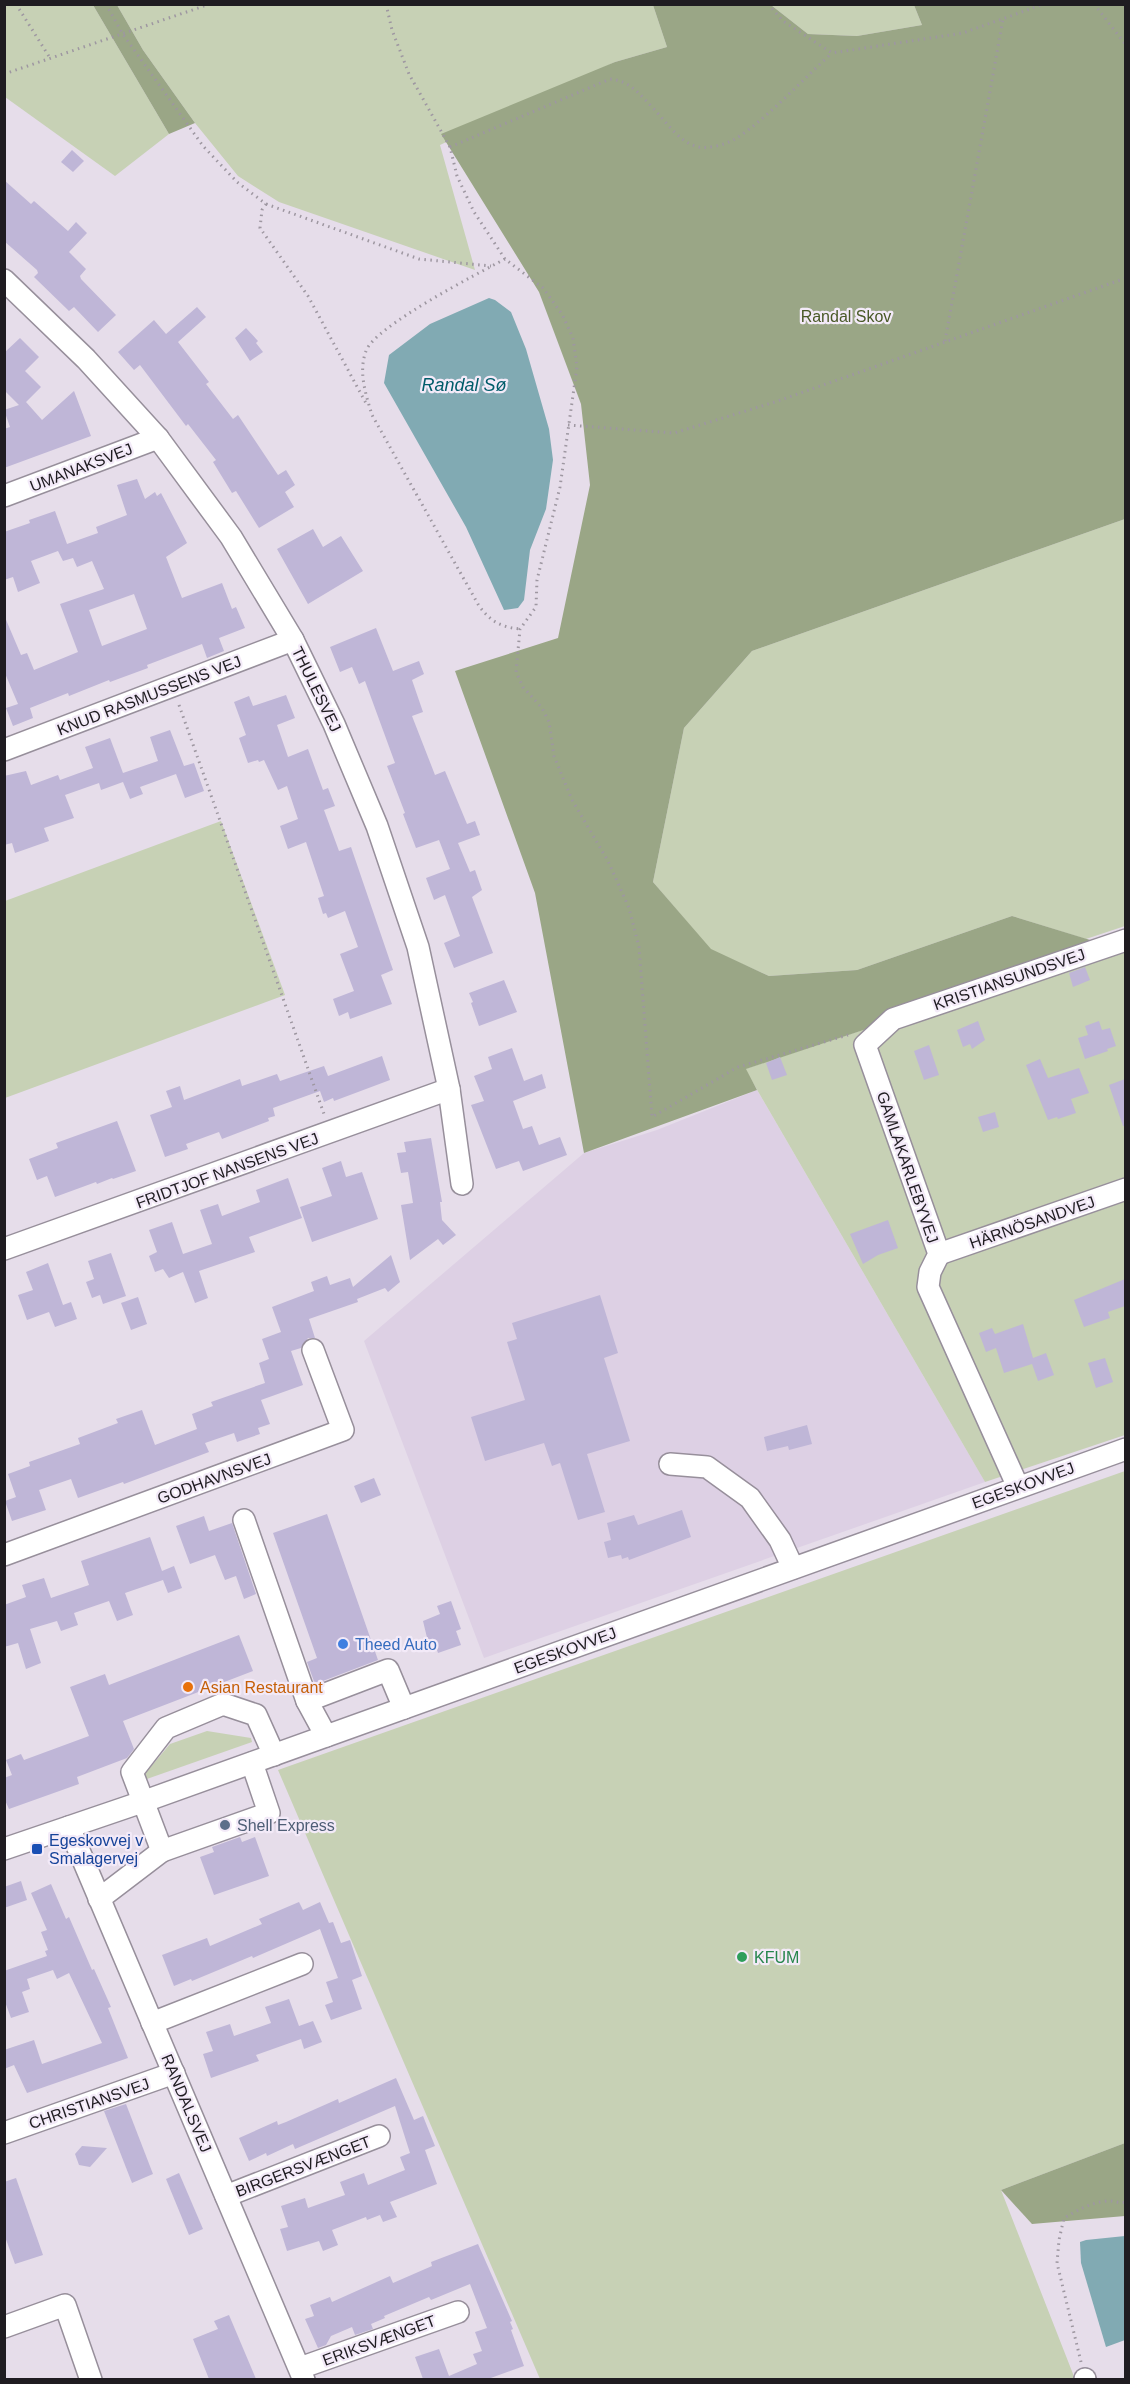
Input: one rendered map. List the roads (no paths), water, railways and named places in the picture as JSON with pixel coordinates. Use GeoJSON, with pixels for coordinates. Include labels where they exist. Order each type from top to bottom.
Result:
{"type":"FeatureCollection","features":[{"type":"Feature","properties":{"kind":"street","name":"THULESVEJ"},"geometry":{"type":"LineString","coordinates":[[4,280],[86,359],[158,438],[231,537],[293,640],[334,724],[377,826],[418,947],[449,1089],[462,1184]]}},
{"type":"Feature","properties":{"kind":"street","name":"UMANAKSVEJ"},"geometry":{"type":"LineString","coordinates":[[4,496],[158,438]]}},
{"type":"Feature","properties":{"kind":"street","name":"KNUD RASMUSSENS VEJ"},"geometry":{"type":"LineString","coordinates":[[4,750],[293,640]]}},
{"type":"Feature","properties":{"kind":"street","name":"KRISTIANSUNDSVEJ"},"geometry":{"type":"LineString","coordinates":[[865,1045],[893,1019],[1125,940]]}},
{"type":"Feature","properties":{"kind":"street","name":"GAMLAKARLEBYVEJ"},"geometry":{"type":"LineString","coordinates":[[865,1045],[939,1254],[930,1272],[928,1287],[1018,1487]]}},
{"type":"Feature","properties":{"kind":"street","name":"FRIDTJOF NANSENS VEJ"},"geometry":{"type":"LineString","coordinates":[[4,1249],[449,1089]]}},
{"type":"Feature","properties":{"kind":"street","name":"HÄRNÖSANDVEJ"},"geometry":{"type":"LineString","coordinates":[[939,1254],[1125,1189]]}},
{"type":"Feature","properties":{"kind":"street","name":"GODHAVNSVEJ"},"geometry":{"type":"LineString","coordinates":[[4,1555],[343,1430],[313,1350]]}},
{"type":"Feature","properties":{"kind":"street","name":"EGESKOVVEJ"},"geometry":{"type":"LineString","coordinates":[[4,1849],[252,1763],[1125,1449]]}},
{"type":"Feature","properties":{"kind":"street"},"geometry":{"type":"LineString","coordinates":[[670,1464],[707,1467],[750,1498],[779,1538],[793,1568]]}},
{"type":"Feature","properties":{"kind":"street"},"geometry":{"type":"LineString","coordinates":[[244,1520],[307,1701],[326,1736]]}},
{"type":"Feature","properties":{"kind":"street"},"geometry":{"type":"LineString","coordinates":[[307,1701],[388,1670],[404,1708]]}},
{"type":"Feature","properties":{"kind":"street"},"geometry":{"type":"LineString","coordinates":[[162,1851],[145,1801],[132,1772],[166,1728],[223,1704],[256,1714],[274,1755]]}},
{"type":"Feature","properties":{"kind":"street"},"geometry":{"type":"LineString","coordinates":[[99,1899],[162,1851],[270,1813],[252,1763]]}},
{"type":"Feature","properties":{"kind":"street","name":"RANDALSVEJ"},"geometry":{"type":"LineString","coordinates":[[69,1827],[302,2374]]}},
{"type":"Feature","properties":{"kind":"street"},"geometry":{"type":"LineString","coordinates":[[152,2023],[302,1964]]}},
{"type":"Feature","properties":{"kind":"street","name":"CHRISTIANSVEJ"},"geometry":{"type":"LineString","coordinates":[[4,2133],[174,2073]]}},
{"type":"Feature","properties":{"kind":"street","name":"BIRGERSVÆNGET"},"geometry":{"type":"LineString","coordinates":[[226,2196],[379,2136]]}},
{"type":"Feature","properties":{"kind":"street"},"geometry":{"type":"LineString","coordinates":[[4,2327],[65,2305],[91,2379]]}},
{"type":"Feature","properties":{"kind":"street","name":"ERIKSVÆNGET"},"geometry":{"type":"LineString","coordinates":[[302,2374],[458,2312]]}},
{"type":"Feature","properties":{"kind":"water","name":"Randal Sø"},"geometry":{"type":"Polygon","coordinates":[[[489,298],[511,312],[526,349],[549,429],[553,460],[546,509],[530,550],[524,600],[518,608],[504,610],[466,527],[384,383],[389,355],[430,324],[489,298]]]}},
{"type":"Feature","properties":{"kind":"water"},"geometry":{"type":"Polygon","coordinates":[[[1125,2236],[1125,2340],[1106,2347],[1081,2263],[1080,2242],[1125,2236]]]}},
{"type":"Feature","properties":{"kind":"place","name":"Theed Auto"},"geometry":{"type":"Point","coordinates":[343,1644]}},
{"type":"Feature","properties":{"kind":"place","name":"Asian Restaurant"},"geometry":{"type":"Point","coordinates":[188,1687]}},
{"type":"Feature","properties":{"kind":"place","name":"Shell Express"},"geometry":{"type":"Point","coordinates":[225,1825]}},
{"type":"Feature","properties":{"kind":"place","name":"Egeskovvej v Smalagervej"},"geometry":{"type":"Point","coordinates":[37,1849]}},
{"type":"Feature","properties":{"kind":"place","name":"KFUM"},"geometry":{"type":"Point","coordinates":[742,1957]}},
{"type":"Feature","properties":{"kind":"park label","name":"Randal Skov"},"geometry":{"type":"Point","coordinates":[846,316]}}]}
